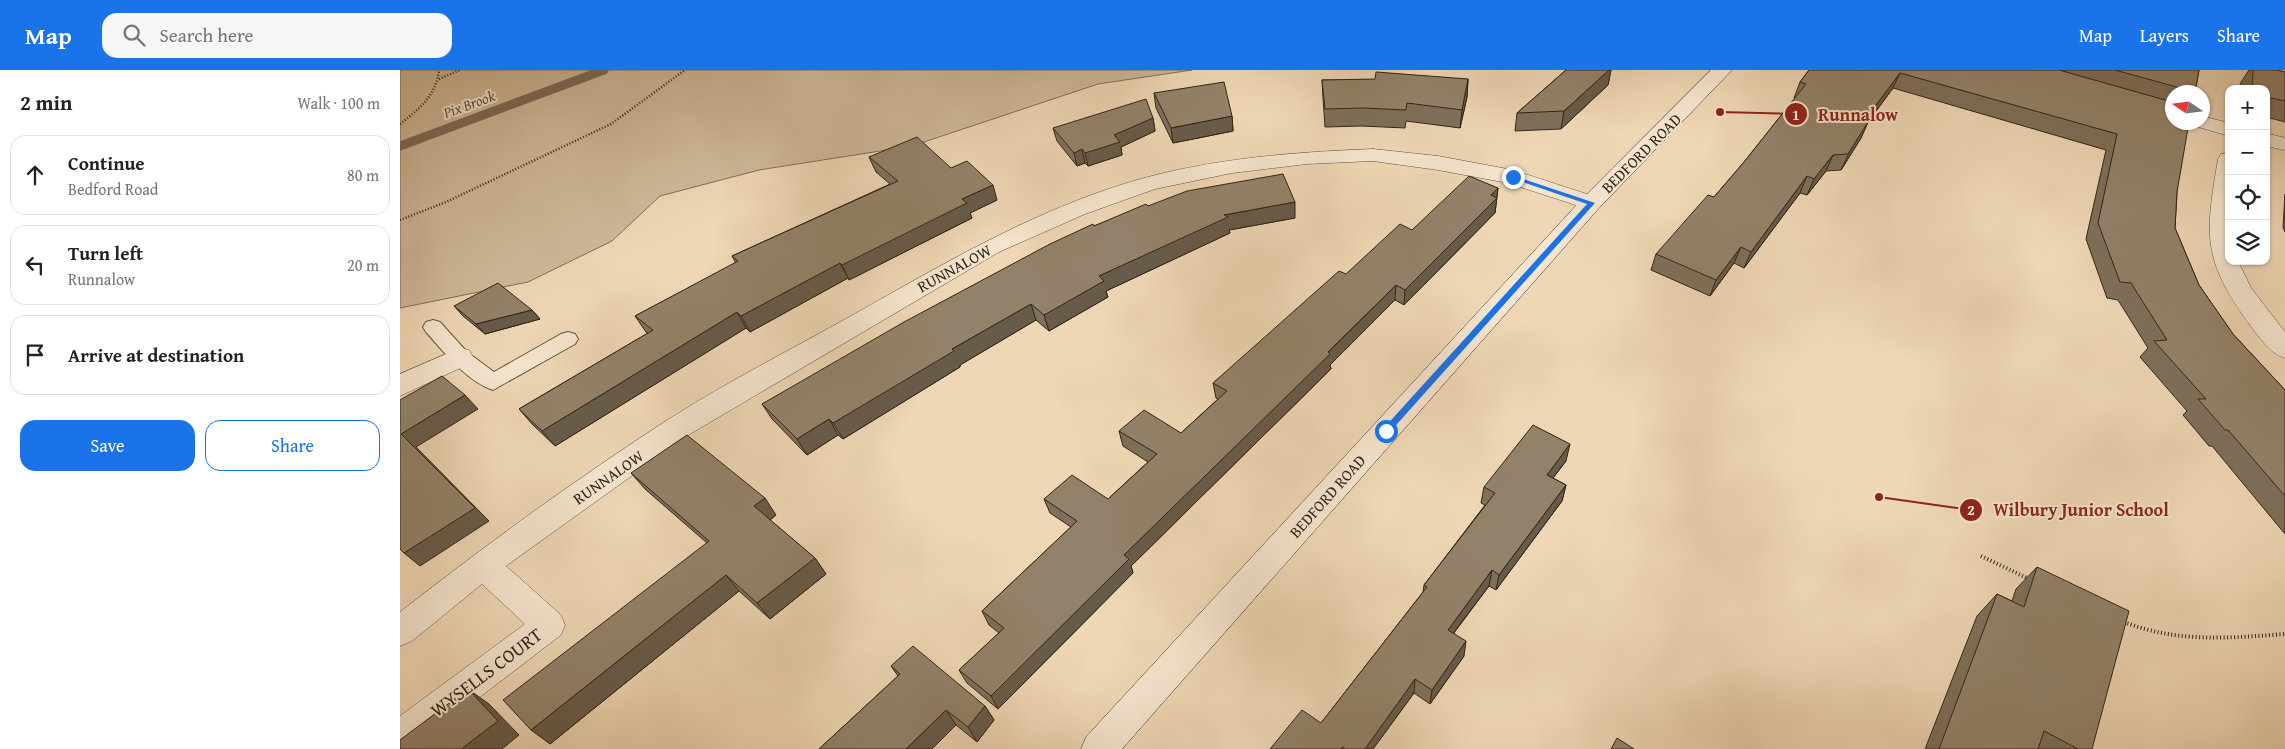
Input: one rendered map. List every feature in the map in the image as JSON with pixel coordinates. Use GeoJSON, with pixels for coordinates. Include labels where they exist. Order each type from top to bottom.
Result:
{"type":"FeatureCollection","features":[{"type":"Feature","properties":{"kind":"street","name":"BEDFORD ROAD"},"geometry":{"type":"LineString","coordinates":[[1099,749],[1591,203],[1722,70]]}},
{"type":"Feature","properties":{"kind":"street"},"geometry":{"type":"LineString","coordinates":[[2210,124],[2225,129]]}},
{"type":"Feature","properties":{"kind":"street"},"geometry":{"type":"LineString","coordinates":[[2270,140],[2285,144]]}},
{"type":"Feature","properties":{"kind":"street","name":"RUNNALOW"},"geometry":{"type":"LineString","coordinates":[[400,631],[483,565],[680,426],[990,247],[1077,209],[1149,184],[1232,166],[1307,158],[1373,155],[1438,163],[1513,177],[1591,203]]}},
{"type":"Feature","properties":{"kind":"street"},"geometry":{"type":"LineString","coordinates":[[2227,175],[2220,222],[2224,251],[2230,273],[2242,296],[2285,349]]}},
{"type":"Feature","properties":{"kind":"street"},"geometry":{"type":"LineString","coordinates":[[400,386],[460,357]]}},
{"type":"Feature","properties":{"kind":"street","name":"WYSELLS COURT"},"geometry":{"type":"LineString","coordinates":[[400,738],[549,625],[483,565]]}},
{"type":"Feature","properties":{"kind":"lane"},"geometry":{"type":"LineString","coordinates":[[433,327],[460,357],[493,382],[568,339]]}},
{"type":"Feature","properties":{"kind":"path"},"geometry":{"type":"LineString","coordinates":[[400,124],[433,96],[439,80],[439,70]]}},
{"type":"Feature","properties":{"kind":"path"},"geometry":{"type":"LineString","coordinates":[[439,80],[460,70]]}},
{"type":"Feature","properties":{"kind":"path"},"geometry":{"type":"LineString","coordinates":[[400,220],[446,202],[611,124],[685,70]]}},
{"type":"Feature","properties":{"kind":"path"},"geometry":{"type":"LineString","coordinates":[[1981,556],[2033,580]]}},
{"type":"Feature","properties":{"kind":"path"},"geometry":{"type":"LineString","coordinates":[[2119,620],[2167,637],[2211,640],[2285,634]]}},
{"type":"Feature","properties":{"kind":"shaded area"},"geometry":{"type":"Polygon","coordinates":[[[400,70],[1192,70],[1098,84],[912,146],[759,170],[660,196],[612,241],[528,282],[400,308],[400,70]]]}},
{"type":"Feature","properties":{"kind":"building"},"geometry":{"type":"Polygon","coordinates":[[[1566,70],[1609,70],[1564,111],[1517,113],[1566,70]]]}},
{"type":"Feature","properties":{"kind":"building"},"geometry":{"type":"Polygon","coordinates":[[[1809,70],[2059,70],[2165,100],[2165,130],[2188,130],[2177,192],[2175,228],[2199,285],[2233,334],[2285,390],[2285,496],[2228,430],[2225,430],[2198,399],[2206,399],[2154,341],[2167,340],[2131,283],[2120,282],[2098,223],[2117,134],[1900,73],[1864,121],[1868,122],[1848,154],[1833,155],[1814,179],[1807,176],[1751,252],[1741,247],[1716,280],[1656,254],[1708,195],[1714,197],[1744,162],[1806,84],[1800,82],[1809,70]]]}},
{"type":"Feature","properties":{"kind":"building"},"geometry":{"type":"Polygon","coordinates":[[[2115,70],[2199,70],[2196,85],[2169,85],[2115,70]]]}},
{"type":"Feature","properties":{"kind":"building"},"geometry":{"type":"Polygon","coordinates":[[[2253,70],[2285,72],[2285,101],[2270,98],[2270,85],[2252,85],[2253,70]]]}},
{"type":"Feature","properties":{"kind":"building"},"geometry":{"type":"Polygon","coordinates":[[[1376,72],[1468,79],[1462,110],[1407,103],[1406,110],[1325,109],[1322,80],[1375,79],[1376,72]]]}},
{"type":"Feature","properties":{"kind":"building"},"geometry":{"type":"Polygon","coordinates":[[[1224,82],[1232,116],[1171,128],[1154,93],[1224,82]]]}},
{"type":"Feature","properties":{"kind":"building"},"geometry":{"type":"Polygon","coordinates":[[[1146,99],[1153,118],[1114,135],[1120,142],[1085,153],[1082,149],[1074,153],[1053,128],[1146,99]]]}},
{"type":"Feature","properties":{"kind":"building"},"geometry":{"type":"Polygon","coordinates":[[[917,137],[951,168],[967,161],[993,185],[962,199],[967,203],[842,265],[840,263],[741,316],[737,312],[542,431],[519,409],[653,330],[635,316],[738,261],[732,256],[898,181],[869,157],[917,137]]]}},
{"type":"Feature","properties":{"kind":"building"},"geometry":{"type":"Polygon","coordinates":[[[1283,174],[1295,202],[1224,215],[1228,217],[1099,276],[1104,281],[1044,315],[1031,304],[952,349],[954,351],[833,423],[829,419],[797,439],[762,404],[904,322],[1050,244],[1093,224],[1094,226],[1146,204],[1148,206],[1187,191],[1283,174]]]}},
{"type":"Feature","properties":{"kind":"building"},"geometry":{"type":"Polygon","coordinates":[[[1469,176],[1498,188],[1491,195],[1497,198],[1405,290],[1396,285],[1328,352],[1330,354],[1124,555],[1129,559],[991,696],[959,670],[1004,628],[982,611],[1077,521],[1044,499],[1072,475],[1108,499],[1157,454],[1119,431],[1144,410],[1181,433],[1227,391],[1213,383],[1339,271],[1346,274],[1400,224],[1412,230],[1469,176]]]}},
{"type":"Feature","properties":{"kind":"building"},"geometry":{"type":"Polygon","coordinates":[[[498,283],[532,310],[476,324],[454,306],[498,283]]]}},
{"type":"Feature","properties":{"kind":"building"},"geometry":{"type":"Polygon","coordinates":[[[442,376],[465,395],[401,434],[475,508],[404,553],[400,549],[400,400],[442,376]]]}},
{"type":"Feature","properties":{"kind":"building"},"geometry":{"type":"Polygon","coordinates":[[[1533,425],[1570,444],[1547,475],[1566,485],[1499,575],[1492,570],[1448,630],[1466,641],[1432,690],[1415,679],[1365,749],[1345,749],[1343,747],[1341,749],[1270,749],[1302,710],[1321,723],[1427,587],[1424,585],[1495,493],[1484,487],[1533,425]]]}},
{"type":"Feature","properties":{"kind":"building"},"geometry":{"type":"Polygon","coordinates":[[[687,435],[765,498],[754,506],[815,558],[757,603],[726,575],[531,730],[503,700],[709,541],[631,473],[687,435]]]}},
{"type":"Feature","properties":{"kind":"building"},"geometry":{"type":"Polygon","coordinates":[[[2037,567],[2129,611],[2092,749],[2078,749],[2044,731],[2038,749],[1939,749],[1997,594],[2024,607],[2037,567]]]}},
{"type":"Feature","properties":{"kind":"building"},"geometry":{"type":"Polygon","coordinates":[[[913,646],[985,706],[968,727],[946,710],[906,749],[819,749],[900,674],[891,666],[913,646]]]}},
{"type":"Feature","properties":{"kind":"building"},"geometry":{"type":"Polygon","coordinates":[[[468,689],[498,721],[461,749],[400,749],[400,740],[468,689]]]}},
{"type":"Feature","properties":{"kind":"building"},"geometry":{"type":"Polygon","coordinates":[[[1617,738],[1634,749],[1611,749],[1617,738]]]}},
{"type":"Feature","properties":{"kind":"waterway","name":"Pix Brook"},"geometry":{"type":"LineString","coordinates":[[400,146],[604,70]]}},
{"type":"Feature","properties":{"kind":"place","name":"Runnalow"},"geometry":{"type":"Point","coordinates":[1720,112]}},
{"type":"Feature","properties":{"kind":"place","name":"Wilbury Junior School"},"geometry":{"type":"Point","coordinates":[1879,497]}},
{"type":"Feature","properties":{"kind":"route"},"geometry":{"type":"LineString","coordinates":[[1386,431],[1591,203],[1513,177]]}}]}
